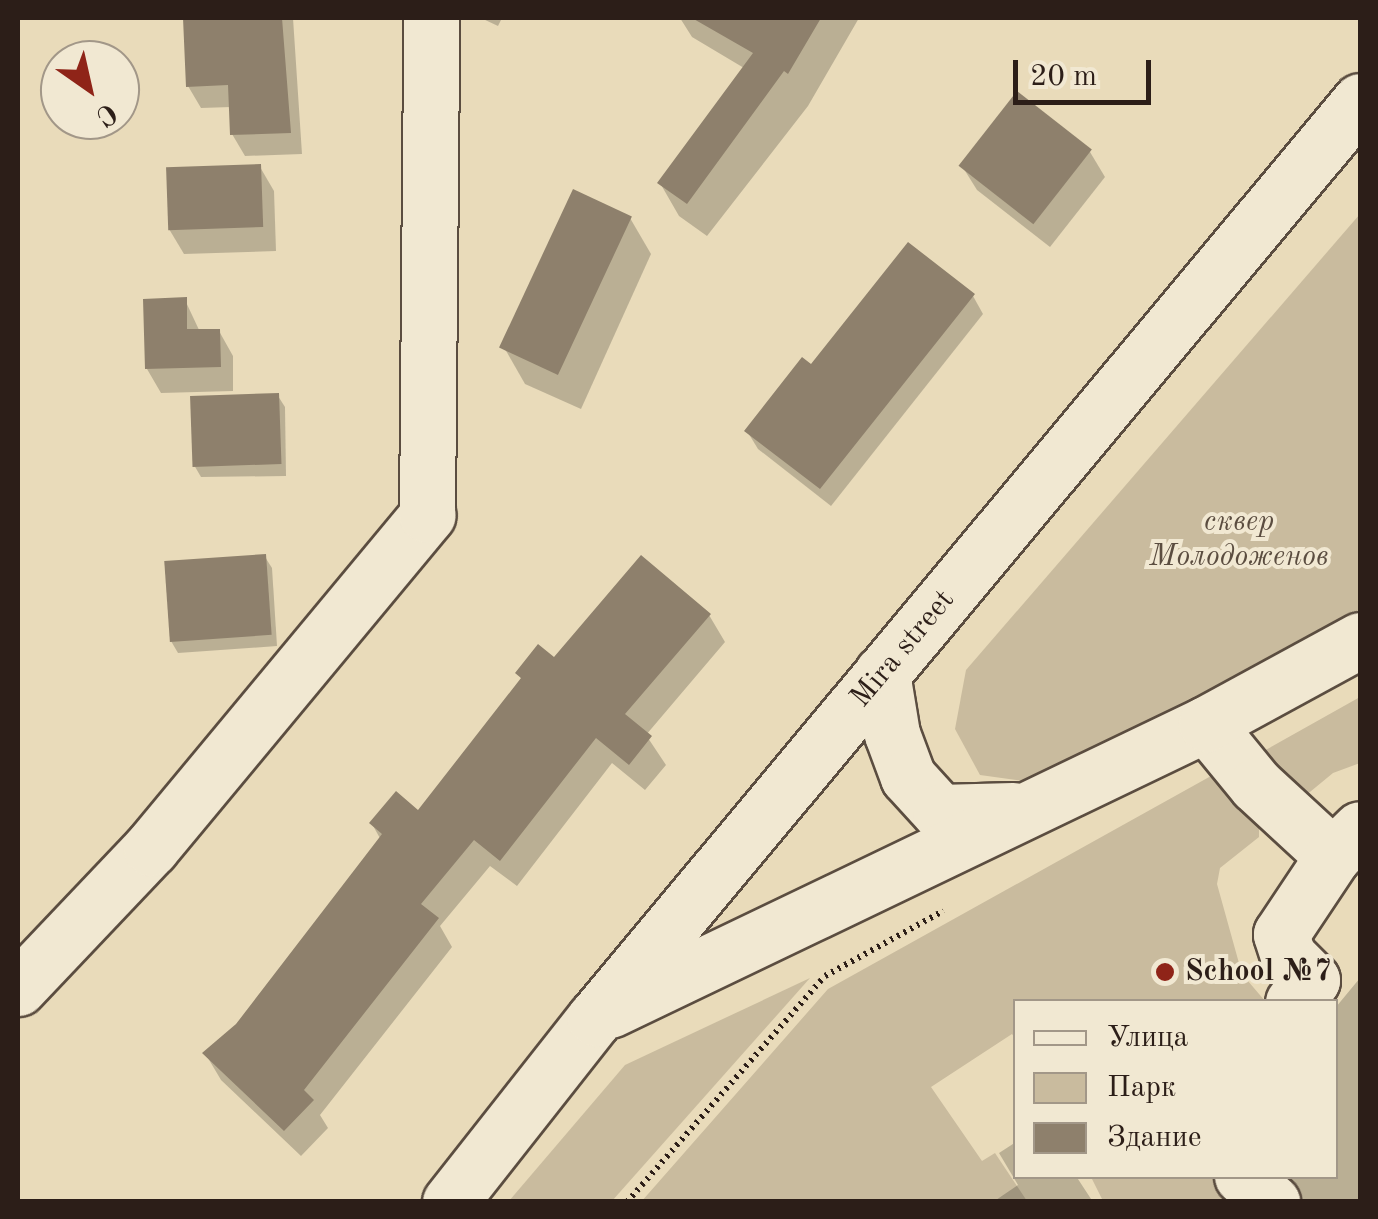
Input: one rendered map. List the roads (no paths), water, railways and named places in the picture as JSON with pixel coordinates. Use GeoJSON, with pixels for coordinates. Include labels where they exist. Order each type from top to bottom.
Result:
{"type":"FeatureCollection","features":[{"type":"Feature","properties":{"kind":"street"},"geometry":{"type":"LineString","coordinates":[[18,988],[151,848],[427,514],[431,18]]}},
{"type":"Feature","properties":{"kind":"street","name":"Mira street"},"geometry":{"type":"LineString","coordinates":[[450,1202],[595,1018],[1360,100]]}},
{"type":"Feature","properties":{"kind":"street"},"geometry":{"type":"LineString","coordinates":[[595,1018],[1206,724],[1360,640]]}},
{"type":"Feature","properties":{"kind":"street"},"geometry":{"type":"LineString","coordinates":[[882,673],[892,734],[908,777],[940,812],[1026,810]]}},
{"type":"Feature","properties":{"kind":"street"},"geometry":{"type":"LineString","coordinates":[[1206,724],[1256,784],[1347,842],[1281,934],[1288,956],[1312,980],[1296,999]]}},
{"type":"Feature","properties":{"kind":"street"},"geometry":{"type":"LineString","coordinates":[[1245,1179],[1272,1202]]}},
{"type":"Feature","properties":{"kind":"place","name":"School №7"},"geometry":{"type":"Point","coordinates":[1165,972]}},
{"type":"Feature","properties":{"kind":"park label","name":"сквер Молодоженов"},"geometry":{"type":"Point","coordinates":[1239,539]}}]}
